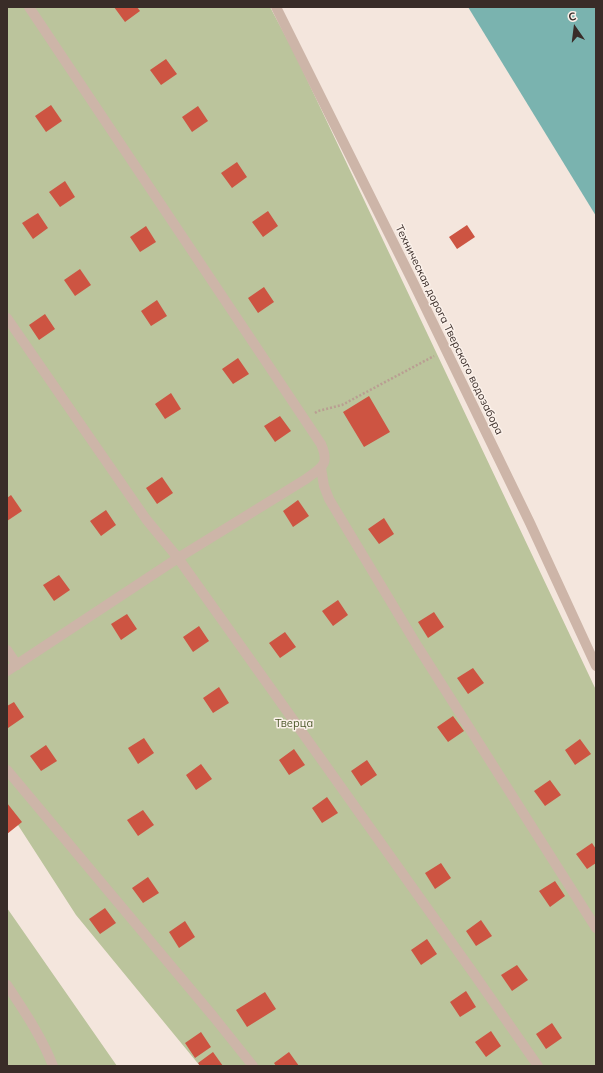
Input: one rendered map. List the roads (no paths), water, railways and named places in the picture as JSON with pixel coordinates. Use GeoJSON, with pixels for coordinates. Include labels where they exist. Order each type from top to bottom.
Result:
{"type":"FeatureCollection","features":[{"type":"Feature","properties":{"kind":"street"},"geometry":{"type":"LineString","coordinates":[[7,671],[178,558],[306,479],[321,468],[325,462],[325,454],[321,444],[29,7]]}},
{"type":"Feature","properties":{"kind":"street","name":"Техническая дорога Тверского водозабора"},"geometry":{"type":"LineString","coordinates":[[276,7],[530,523],[596,666]]}},
{"type":"Feature","properties":{"kind":"street"},"geometry":{"type":"LineString","coordinates":[[7,318],[146,519],[178,558],[538,1066]]}},
{"type":"Feature","properties":{"kind":"street"},"geometry":{"type":"LineString","coordinates":[[321,468],[324,486],[329,499],[418,646],[596,928]]}},
{"type":"Feature","properties":{"kind":"street"},"geometry":{"type":"LineString","coordinates":[[7,650],[17,664]]}},
{"type":"Feature","properties":{"kind":"street"},"geometry":{"type":"LineString","coordinates":[[7,770],[253,1066]]}},
{"type":"Feature","properties":{"kind":"street"},"geometry":{"type":"LineString","coordinates":[[7,985],[27,1016],[53,1066]]}},
{"type":"Feature","properties":{"kind":"water"},"geometry":{"type":"Polygon","coordinates":[[[468,7],[596,7],[596,216],[468,7]]]}},
{"type":"Feature","properties":{"kind":"park label","name":"Тверца"},"geometry":{"type":"Point","coordinates":[294,724]}}]}
